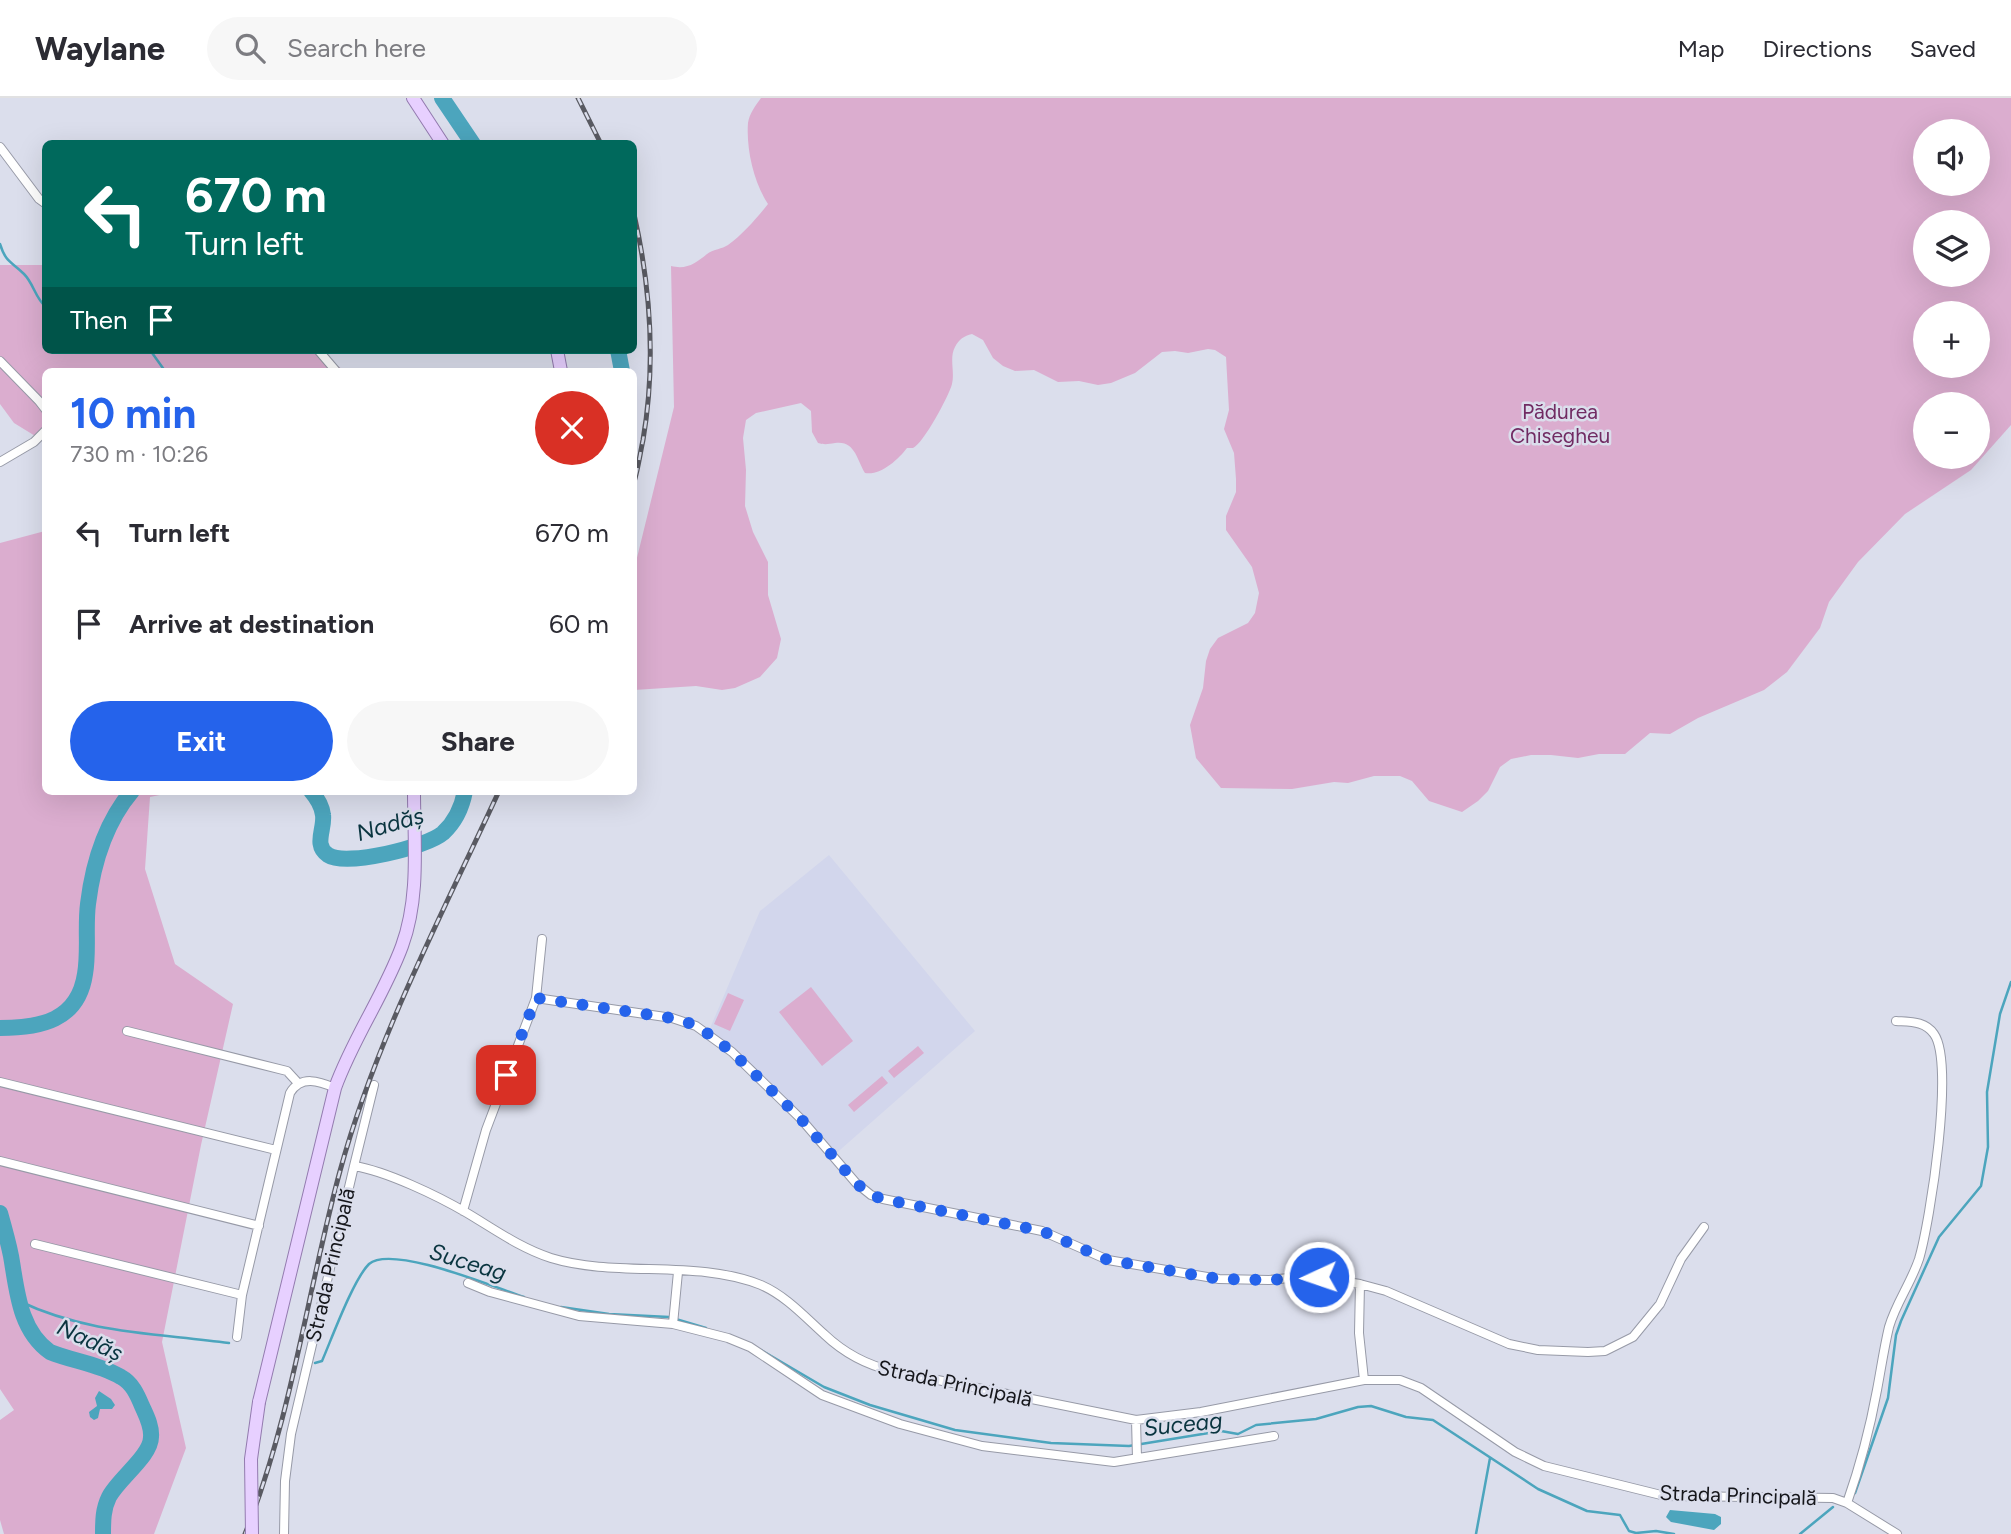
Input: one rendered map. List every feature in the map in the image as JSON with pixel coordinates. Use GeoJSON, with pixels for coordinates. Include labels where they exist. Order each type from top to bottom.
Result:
{"type":"FeatureCollection","features":[{"type":"Feature","properties":{"kind":"main road"},"geometry":{"type":"LineString","coordinates":[[412,98],[440,140]]}},
{"type":"Feature","properties":{"kind":"main road"},"geometry":{"type":"LineString","coordinates":[[251,1534],[251,1459],[260,1402],[311,1180],[335,1088],[355,1039],[383,988],[402,945],[410,915],[414,880],[414,795]]}},
{"type":"Feature","properties":{"kind":"street"},"geometry":{"type":"LineString","coordinates":[[0,147],[42,199]]}},
{"type":"Feature","properties":{"kind":"street"},"geometry":{"type":"LineString","coordinates":[[321,354],[333,368]]}},
{"type":"Feature","properties":{"kind":"street"},"geometry":{"type":"LineString","coordinates":[[0,361],[42,405]]}},
{"type":"Feature","properties":{"kind":"street"},"geometry":{"type":"LineString","coordinates":[[0,462],[34,442],[42,434]]}},
{"type":"Feature","properties":{"kind":"street"},"geometry":{"type":"LineString","coordinates":[[463,1211],[486,1130],[536,998],[542,939]]}},
{"type":"Feature","properties":{"kind":"street"},"geometry":{"type":"LineString","coordinates":[[536,998],[672,1018],[703,1030],[732,1052],[801,1119],[856,1183],[871,1195],[1042,1231],[1108,1260],[1219,1279],[1269,1280],[1308,1276],[1360,1284],[1386,1291],[1518,1347],[1556,1351],[1605,1350],[1633,1337],[1660,1304],[1681,1259],[1704,1227]]}},
{"type":"Feature","properties":{"kind":"street"},"geometry":{"type":"LineString","coordinates":[[1847,1503],[1868,1434],[1890,1323],[1918,1263],[1925,1238],[1941,1120],[1939,1044],[1929,1028],[1920,1023],[1896,1021]]}},
{"type":"Feature","properties":{"kind":"street"},"geometry":{"type":"LineString","coordinates":[[127,1031],[287,1071],[298,1083]]}},
{"type":"Feature","properties":{"kind":"street"},"geometry":{"type":"LineString","coordinates":[[237,1337],[242,1295],[290,1093],[298,1083],[313,1081],[335,1088]]}},
{"type":"Feature","properties":{"kind":"street"},"geometry":{"type":"LineString","coordinates":[[0,1082],[276,1150]]}},
{"type":"Feature","properties":{"kind":"street"},"geometry":{"type":"LineString","coordinates":[[354,1166],[374,1085]]}},
{"type":"Feature","properties":{"kind":"street"},"geometry":{"type":"LineString","coordinates":[[0,1161],[258,1226]]}},
{"type":"Feature","properties":{"kind":"street","name":"Strada Principală"},"geometry":{"type":"LineString","coordinates":[[284,1534],[288,1449],[354,1166],[373,1170],[463,1211],[512,1241],[548,1257],[580,1264],[732,1277],[767,1288],[792,1304],[843,1350],[870,1365],[1136,1425],[1364,1380],[1400,1380],[1421,1388],[1515,1452],[1544,1466],[1665,1496],[1833,1498],[1847,1503],[1897,1534]]}},
{"type":"Feature","properties":{"kind":"street"},"geometry":{"type":"LineString","coordinates":[[35,1244],[242,1295]]}},
{"type":"Feature","properties":{"kind":"street"},"geometry":{"type":"LineString","coordinates":[[674,1320],[678,1272]]}},
{"type":"Feature","properties":{"kind":"street"},"geometry":{"type":"LineString","coordinates":[[468,1283],[490,1292],[579,1316],[674,1320],[750,1347],[822,1395],[921,1431],[982,1446],[1114,1462],[1274,1436]]}},
{"type":"Feature","properties":{"kind":"street"},"geometry":{"type":"LineString","coordinates":[[1360,1284],[1359,1334],[1364,1380]]}},
{"type":"Feature","properties":{"kind":"street"},"geometry":{"type":"LineString","coordinates":[[1136,1425],[1137,1458]]}},
{"type":"Feature","properties":{"kind":"shaded area"},"geometry":{"type":"Polygon","coordinates":[[[829,855],[975,1031],[832,1157],[814,1133],[708,1033],[760,911],[829,855]]]}},
{"type":"Feature","properties":{"kind":"green space","name":"Pădurea Chisegheu"},"geometry":{"type":"Polygon","coordinates":[[[761,98],[2011,98],[2011,425],[1990,449],[1990,392],[1913,392],[1913,469],[1972,469],[1905,514],[1858,562],[1829,602],[1820,628],[1787,672],[1764,690],[1698,718],[1670,734],[1650,733],[1625,754],[1599,754],[1578,758],[1531,755],[1511,759],[1500,767],[1488,791],[1462,812],[1429,801],[1412,781],[1400,776],[1374,776],[1348,783],[1334,782],[1292,789],[1221,788],[1196,758],[1190,725],[1203,688],[1210,649],[1218,638],[1248,623],[1255,613],[1259,593],[1252,567],[1226,530],[1226,516],[1236,492],[1236,479],[1234,453],[1224,429],[1229,410],[1226,357],[1208,349],[1188,353],[1162,352],[1135,373],[1111,383],[1098,385],[1079,381],[1058,382],[1034,370],[1015,371],[1003,366],[993,358],[983,340],[972,334],[962,338],[955,347],[950,390],[923,438],[913,448],[907,448],[883,470],[865,473],[854,452],[847,445],[818,443],[812,432],[811,411],[801,403],[756,413],[746,420],[743,438],[745,506],[753,532],[768,562],[768,595],[781,639],[777,658],[760,677],[735,688],[722,690],[696,686],[637,690],[637,558],[674,407],[671,266],[691,265],[710,252],[728,245],[768,204],[752,165],[748,144],[749,120],[761,98]]]}},
{"type":"Feature","properties":{"kind":"green space"},"geometry":{"type":"Polygon","coordinates":[[[0,265],[42,265],[42,354],[320,354],[341,368],[42,368],[42,440],[14,423],[0,404],[0,265]]]}},
{"type":"Feature","properties":{"kind":"green space"},"geometry":{"type":"Polygon","coordinates":[[[42,532],[42,795],[160,795],[150,797],[145,869],[175,964],[233,1004],[201,1145],[162,1342],[186,1448],[154,1534],[4,1534],[0,1520],[0,1420],[14,1410],[0,1389],[0,543],[42,532]]]}},
{"type":"Feature","properties":{"kind":"green space"},"geometry":{"type":"Polygon","coordinates":[[[811,987],[853,1041],[822,1066],[779,1012],[811,987]]]}},
{"type":"Feature","properties":{"kind":"green space"},"geometry":{"type":"Polygon","coordinates":[[[728,993],[744,1000],[730,1031],[714,1024],[728,993]]]}},
{"type":"Feature","properties":{"kind":"green space"},"geometry":{"type":"Polygon","coordinates":[[[918,1046],[924,1053],[894,1078],[888,1071],[918,1046]]]}},
{"type":"Feature","properties":{"kind":"green space"},"geometry":{"type":"Polygon","coordinates":[[[882,1076],[888,1083],[854,1112],[848,1105],[882,1076]]]}},
{"type":"Feature","properties":{"kind":"water"},"geometry":{"type":"Polygon","coordinates":[[[99,1391],[115,1405],[112,1409],[100,1409],[98,1418],[94,1420],[89,1412],[97,1406],[95,1398],[99,1391]]]}},
{"type":"Feature","properties":{"kind":"water"},"geometry":{"type":"Polygon","coordinates":[[[1670,1510],[1715,1514],[1721,1517],[1721,1524],[1714,1530],[1671,1522],[1666,1517],[1670,1510]]]}},
{"type":"Feature","properties":{"kind":"waterway","name":"Nadăș"},"geometry":{"type":"LineString","coordinates":[[442,98],[470,140]]}},
{"type":"Feature","properties":{"kind":"waterway"},"geometry":{"type":"LineString","coordinates":[[0,244],[7,258],[24,274],[42,302]]}},
{"type":"Feature","properties":{"kind":"waterway"},"geometry":{"type":"LineString","coordinates":[[153,354],[163,368]]}},
{"type":"Feature","properties":{"kind":"waterway","name":"Nadăș"},"geometry":{"type":"LineString","coordinates":[[619,354],[621,368]]}},
{"type":"Feature","properties":{"kind":"waterway","name":"Nadăș"},"geometry":{"type":"LineString","coordinates":[[0,1028],[29,1026],[55,1019],[66,1012],[81,990],[87,957],[88,904],[93,874],[114,816],[129,795]]}},
{"type":"Feature","properties":{"kind":"waterway","name":"Nadăș"},"geometry":{"type":"LineString","coordinates":[[314,795],[322,812],[321,846],[328,855],[351,859],[404,849],[443,833],[454,819],[464,795]]}},
{"type":"Feature","properties":{"kind":"waterway"},"geometry":{"type":"LineString","coordinates":[[1855,1493],[1888,1398],[1896,1335],[1901,1321],[1939,1237],[1981,1186],[1988,1147],[1987,1092],[2000,1014],[2011,982]]}},
{"type":"Feature","properties":{"kind":"waterway","name":"Nadăș"},"geometry":{"type":"LineString","coordinates":[[0,1213],[21,1308],[32,1332],[50,1352],[104,1369],[125,1379],[136,1393],[148,1421],[150,1444],[109,1497],[104,1511],[103,1534]]}},
{"type":"Feature","properties":{"kind":"waterway","name":"Suceag"},"geometry":{"type":"LineString","coordinates":[[315,1363],[322,1361],[363,1272],[369,1264],[381,1259],[421,1263],[524,1297]]}},
{"type":"Feature","properties":{"kind":"waterway","name":"Suceag"},"geometry":{"type":"LineString","coordinates":[[19,1301],[45,1312],[97,1326],[229,1343]]}},
{"type":"Feature","properties":{"kind":"waterway","name":"Suceag"},"geometry":{"type":"LineString","coordinates":[[561,1307],[609,1314],[669,1317],[706,1328]]}},
{"type":"Feature","properties":{"kind":"waterway","name":"Suceag"},"geometry":{"type":"LineString","coordinates":[[761,1350],[824,1387],[870,1405],[955,1430],[1051,1443],[1129,1446],[1221,1431],[1238,1434],[1256,1425],[1316,1419],[1371,1406],[1406,1417],[1433,1420],[1538,1489],[1587,1511],[1620,1515],[1629,1531],[1674,1534]]}},
{"type":"Feature","properties":{"kind":"waterway"},"geometry":{"type":"LineString","coordinates":[[1476,1534],[1490,1458]]}},
{"type":"Feature","properties":{"kind":"waterway"},"geometry":{"type":"LineString","coordinates":[[1800,1534],[1833,1507]]}},
{"type":"Feature","properties":{"kind":"railway"},"geometry":{"type":"LineString","coordinates":[[578,98],[599,140]]}},
{"type":"Feature","properties":{"kind":"railway"},"geometry":{"type":"LineString","coordinates":[[637,228],[650,327],[647,412],[637,468]]}},
{"type":"Feature","properties":{"kind":"railway"},"geometry":{"type":"LineString","coordinates":[[245,1534],[275,1445],[328,1217],[355,1122],[391,1025],[497,795]]}},
{"type":"Feature","properties":{"kind":"route"},"geometry":{"type":"LineString","coordinates":[[506,1075],[536,998],[672,1018],[703,1030],[732,1052],[801,1119],[848,1175],[871,1195],[898,1203],[1042,1231],[1108,1260],[1219,1279],[1319,1277]]}}]}
